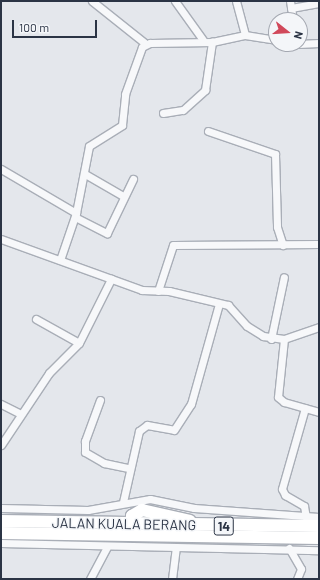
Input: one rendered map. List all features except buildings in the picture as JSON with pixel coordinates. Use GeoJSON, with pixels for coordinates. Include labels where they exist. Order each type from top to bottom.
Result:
{"type":"FeatureCollection","features":[{"type":"Feature","properties":{"kind":"highway"},"geometry":{"type":"LineString","coordinates":[[146,536],[134,533],[129,524],[135,512],[155,505],[206,526]]}},
{"type":"Feature","properties":{"kind":"highway","name":"JALAN KUALA BERANG"},"geometry":{"type":"LineString","coordinates":[[1,521],[206,526],[319,526]]}},
{"type":"Feature","properties":{"kind":"highway","name":"JALAN KUALA BERANG"},"geometry":{"type":"LineString","coordinates":[[1,533],[56,540],[146,536],[319,538]]}},
{"type":"Feature","properties":{"kind":"street"},"geometry":{"type":"LineString","coordinates":[[92,1],[146,44]]}},
{"type":"Feature","properties":{"kind":"street"},"geometry":{"type":"LineString","coordinates":[[175,1],[203,40]]}},
{"type":"Feature","properties":{"kind":"street"},"geometry":{"type":"LineString","coordinates":[[236,1],[245,35]]}},
{"type":"Feature","properties":{"kind":"street"},"geometry":{"type":"LineString","coordinates":[[290,4],[319,3]]}},
{"type":"Feature","properties":{"kind":"street"},"geometry":{"type":"LineString","coordinates":[[60,260],[76,215],[91,143],[122,125],[132,69],[139,50],[146,44],[203,40],[212,42],[245,35],[268,39]]}},
{"type":"Feature","properties":{"kind":"street"},"geometry":{"type":"LineString","coordinates":[[163,113],[183,110],[206,90],[212,42]]}},
{"type":"Feature","properties":{"kind":"street"},"geometry":{"type":"LineString","coordinates":[[308,44],[319,43]]}},
{"type":"Feature","properties":{"kind":"street"},"geometry":{"type":"LineString","coordinates":[[208,131],[275,154],[277,226],[283,245]]}},
{"type":"Feature","properties":{"kind":"street"},"geometry":{"type":"LineString","coordinates":[[1,168],[107,233],[123,196],[133,179]]}},
{"type":"Feature","properties":{"kind":"street"},"geometry":{"type":"LineString","coordinates":[[85,174],[123,196]]}},
{"type":"Feature","properties":{"kind":"street"},"geometry":{"type":"LineString","coordinates":[[1,239],[111,279],[231,307],[254,332],[271,339],[284,339],[319,327]]}},
{"type":"Feature","properties":{"kind":"street"},"geometry":{"type":"LineString","coordinates":[[158,291],[173,245],[319,244]]}},
{"type":"Feature","properties":{"kind":"street"},"geometry":{"type":"LineString","coordinates":[[271,339],[284,277]]}},
{"type":"Feature","properties":{"kind":"street"},"geometry":{"type":"LineString","coordinates":[[1,445],[49,373],[79,343],[111,279]]}},
{"type":"Feature","properties":{"kind":"street"},"geometry":{"type":"LineString","coordinates":[[123,502],[128,468],[136,438],[142,426],[174,430],[187,410],[198,384],[219,304]]}},
{"type":"Feature","properties":{"kind":"street"},"geometry":{"type":"LineString","coordinates":[[36,319],[79,343]]}},
{"type":"Feature","properties":{"kind":"street"},"geometry":{"type":"LineString","coordinates":[[284,339],[278,397],[319,412]]}},
{"type":"Feature","properties":{"kind":"street"},"geometry":{"type":"LineString","coordinates":[[100,400],[85,441],[85,452],[104,463],[128,468]]}},
{"type":"Feature","properties":{"kind":"street"},"geometry":{"type":"LineString","coordinates":[[1,404],[21,414]]}},
{"type":"Feature","properties":{"kind":"street"},"geometry":{"type":"LineString","coordinates":[[305,408],[282,489],[285,495],[304,506],[306,517]]}},
{"type":"Feature","properties":{"kind":"street"},"geometry":{"type":"LineString","coordinates":[[1,508],[88,510],[123,502],[319,517]]}},
{"type":"Feature","properties":{"kind":"street"},"geometry":{"type":"LineString","coordinates":[[1,543],[56,540],[107,546],[289,548],[319,550]]}},
{"type":"Feature","properties":{"kind":"street"},"geometry":{"type":"LineString","coordinates":[[90,579],[107,546]]}},
{"type":"Feature","properties":{"kind":"street"},"geometry":{"type":"LineString","coordinates":[[172,579],[176,547]]}},
{"type":"Feature","properties":{"kind":"street"},"geometry":{"type":"LineString","coordinates":[[289,548],[301,569],[297,579]]}}]}
